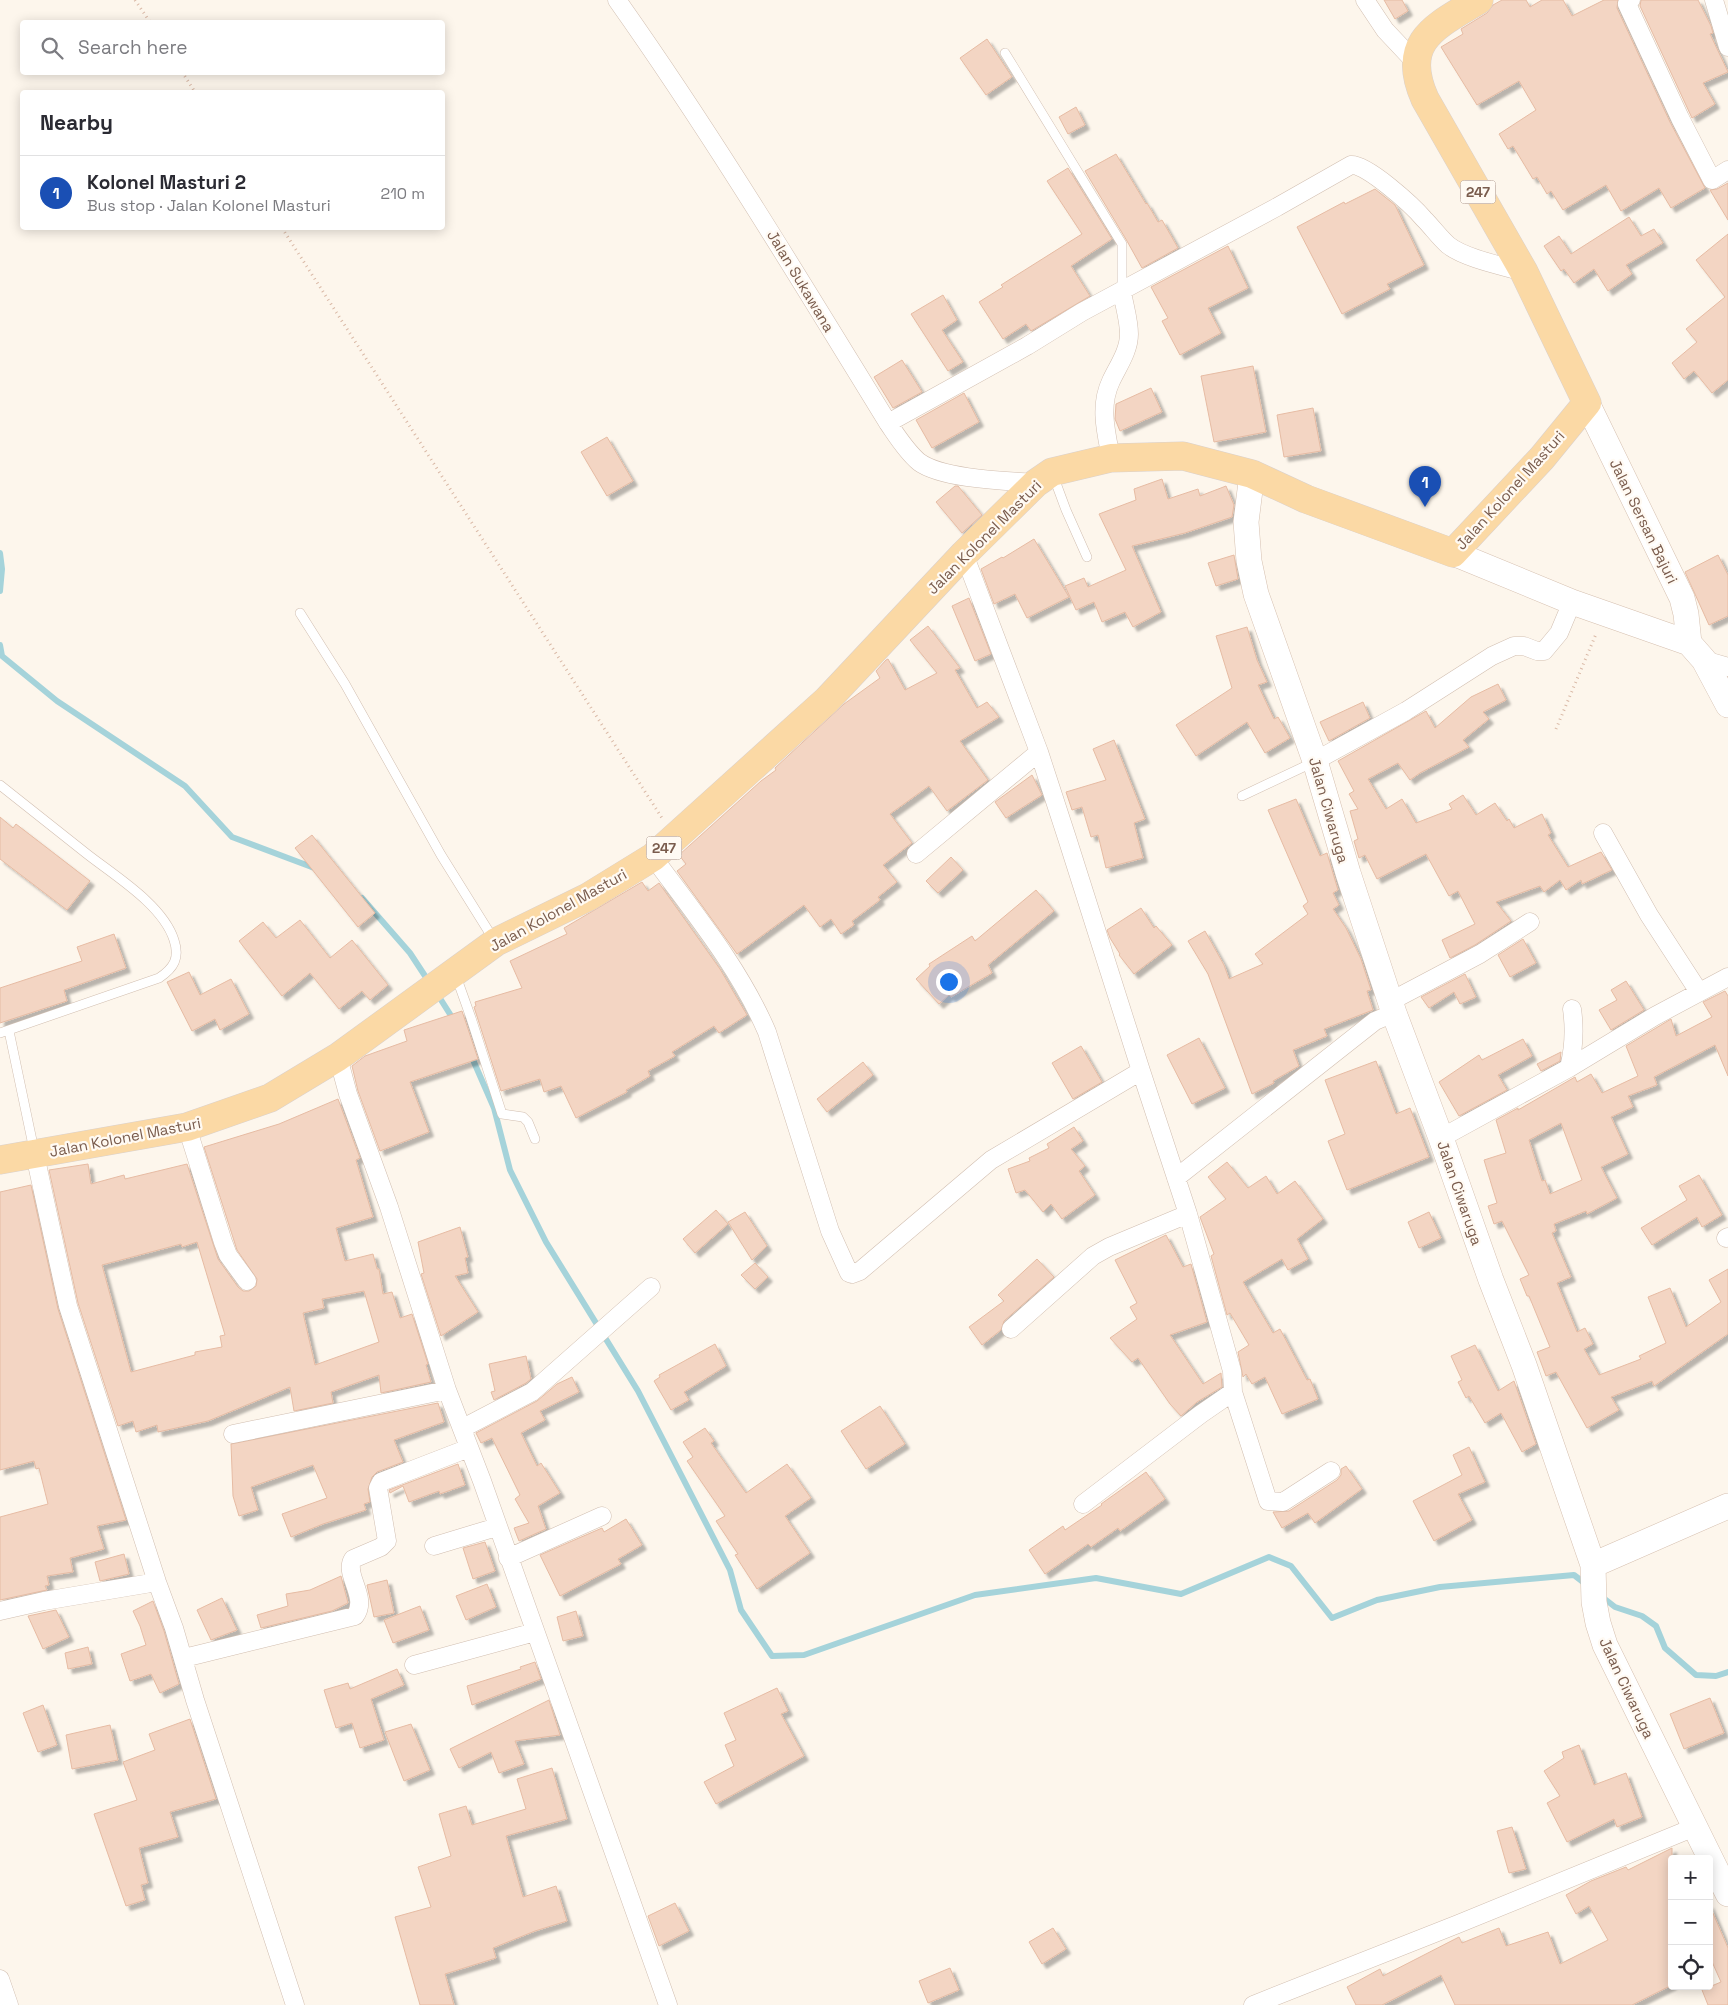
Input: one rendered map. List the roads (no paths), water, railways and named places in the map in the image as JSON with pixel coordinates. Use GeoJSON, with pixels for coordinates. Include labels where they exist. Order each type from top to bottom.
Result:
{"type":"FeatureCollection","features":[{"type":"Feature","properties":{"kind":"main road"},"geometry":{"type":"LineString","coordinates":[[1416,63],[1417,52],[1425,38],[1442,22],[1479,0]]}},
{"type":"Feature","properties":{"kind":"main road","name":"247"},"geometry":{"type":"LineString","coordinates":[[1416,63],[1417,76],[1425,98],[1524,272],[1587,403]]}},
{"type":"Feature","properties":{"kind":"main road","name":"Jalan Kolonel Masturi"},"geometry":{"type":"LineString","coordinates":[[0,1160],[187,1127],[270,1098],[338,1057],[496,942],[588,897],[653,857],[827,700],[964,554],[1044,478],[1112,458],[1183,456],[1252,474],[1314,502],[1453,553],[1542,458],[1587,403]]}},
{"type":"Feature","properties":{"kind":"street","name":"Jalan Sukawana"},"geometry":{"type":"LineString","coordinates":[[618,0],[769,229],[888,422],[912,455],[930,468],[973,477],[1044,478]]}},
{"type":"Feature","properties":{"kind":"street"},"geometry":{"type":"LineString","coordinates":[[1365,0],[1385,30],[1416,63]]}},
{"type":"Feature","properties":{"kind":"street"},"geometry":{"type":"LineString","coordinates":[[1631,0],[1627,4],[1680,118],[1712,180],[1728,170]]}},
{"type":"Feature","properties":{"kind":"street"},"geometry":{"type":"LineString","coordinates":[[1714,0],[1728,47]]}},
{"type":"Feature","properties":{"kind":"street"},"geometry":{"type":"LineString","coordinates":[[888,422],[1027,346],[1082,312],[1277,207],[1348,166],[1357,164],[1378,178],[1413,208],[1449,246],[1469,256],[1524,272]]}},
{"type":"Feature","properties":{"kind":"street"},"geometry":{"type":"LineString","coordinates":[[1112,458],[1104,421],[1105,400],[1110,383],[1125,353],[1130,334],[1122,291]]}},
{"type":"Feature","properties":{"kind":"street","name":"Jalan Sersan Bajuri"},"geometry":{"type":"LineString","coordinates":[[1587,403],[1682,598],[1697,651],[1728,705]]}},
{"type":"Feature","properties":{"kind":"street","name":"Jalan Ciwaruga"},"geometry":{"type":"LineString","coordinates":[[1252,474],[1246,522],[1251,569],[1256,594],[1315,761],[1348,873],[1393,1007],[1491,1280],[1524,1365],[1593,1565],[1594,1602],[1605,1645],[1728,1894]]}},
{"type":"Feature","properties":{"kind":"street"},"geometry":{"type":"LineString","coordinates":[[1453,553],[1697,651],[1728,667]]}},
{"type":"Feature","properties":{"kind":"street"},"geometry":{"type":"LineString","coordinates":[[964,554],[1039,752],[1140,1071],[1188,1214],[1232,1371],[1233,1392],[1268,1501],[1283,1502],[1331,1471]]}},
{"type":"Feature","properties":{"kind":"street"},"geometry":{"type":"LineString","coordinates":[[1315,761],[1406,711],[1492,656],[1514,646],[1524,646],[1537,651],[1544,651],[1559,633],[1572,602]]}},
{"type":"Feature","properties":{"kind":"street"},"geometry":{"type":"LineString","coordinates":[[916,854],[1039,752]]}},
{"type":"Feature","properties":{"kind":"street"},"geometry":{"type":"LineString","coordinates":[[1603,833],[1649,915],[1699,992]]}},
{"type":"Feature","properties":{"kind":"street"},"geometry":{"type":"LineString","coordinates":[[653,857],[729,961],[758,1012],[775,1056],[826,1222],[846,1270],[849,1273],[852,1274],[860,1271],[991,1160],[1140,1071]]}},
{"type":"Feature","properties":{"kind":"street"},"geometry":{"type":"LineString","coordinates":[[1176,1178],[1393,1007],[1530,922]]}},
{"type":"Feature","properties":{"kind":"street"},"geometry":{"type":"LineString","coordinates":[[1441,1138],[1728,977]]}},
{"type":"Feature","properties":{"kind":"street"},"geometry":{"type":"LineString","coordinates":[[1568,1068],[1572,1054],[1574,1027],[1572,1009]]}},
{"type":"Feature","properties":{"kind":"street"},"geometry":{"type":"LineString","coordinates":[[338,1057],[348,1094],[389,1207],[447,1390],[463,1428],[668,2005]]}},
{"type":"Feature","properties":{"kind":"street"},"geometry":{"type":"LineString","coordinates":[[187,1127],[228,1255],[248,1281]]}},
{"type":"Feature","properties":{"kind":"street"},"geometry":{"type":"LineString","coordinates":[[35,1155],[68,1306],[157,1582],[184,1658],[194,1700],[295,2005]]}},
{"type":"Feature","properties":{"kind":"street"},"geometry":{"type":"LineString","coordinates":[[1011,1329],[1093,1256],[1109,1247],[1188,1214]]}},
{"type":"Feature","properties":{"kind":"street"},"geometry":{"type":"LineString","coordinates":[[463,1428],[532,1392],[650,1287]]}},
{"type":"Feature","properties":{"kind":"street"},"geometry":{"type":"LineString","coordinates":[[233,1434],[447,1390]]}},
{"type":"Feature","properties":{"kind":"street"},"geometry":{"type":"LineString","coordinates":[[1083,1504],[1201,1414],[1233,1392]]}},
{"type":"Feature","properties":{"kind":"street"},"geometry":{"type":"LineString","coordinates":[[184,1658],[355,1616],[358,1610],[359,1596],[351,1571],[351,1562],[353,1559],[381,1547],[386,1541],[378,1488],[381,1482],[469,1448]]}},
{"type":"Feature","properties":{"kind":"street"},"geometry":{"type":"LineString","coordinates":[[1593,1565],[1728,1506]]}},
{"type":"Feature","properties":{"kind":"street"},"geometry":{"type":"LineString","coordinates":[[508,1558],[602,1516]]}},
{"type":"Feature","properties":{"kind":"street"},"geometry":{"type":"LineString","coordinates":[[434,1546],[497,1527]]}},
{"type":"Feature","properties":{"kind":"street"},"geometry":{"type":"LineString","coordinates":[[0,1611],[44,1601],[157,1582]]}},
{"type":"Feature","properties":{"kind":"street"},"geometry":{"type":"LineString","coordinates":[[414,1665],[535,1632]]}},
{"type":"Feature","properties":{"kind":"street"},"geometry":{"type":"LineString","coordinates":[[1253,2005],[1695,1827]]}},
{"type":"Feature","properties":{"kind":"street"},"geometry":{"type":"LineString","coordinates":[[0,1979],[9,2005]]}},
{"type":"Feature","properties":{"kind":"lane"},"geometry":{"type":"LineString","coordinates":[[1005,53],[1122,244],[1122,291]]}},
{"type":"Feature","properties":{"kind":"lane"},"geometry":{"type":"LineString","coordinates":[[1044,478],[1066,510],[1087,557]]}},
{"type":"Feature","properties":{"kind":"lane"},"geometry":{"type":"LineString","coordinates":[[300,613],[345,684],[441,855],[496,942]]}},
{"type":"Feature","properties":{"kind":"lane"},"geometry":{"type":"LineString","coordinates":[[1242,796],[1315,761]]}},
{"type":"Feature","properties":{"kind":"lane"},"geometry":{"type":"LineString","coordinates":[[0,785],[155,910],[174,939],[176,951],[176,961],[170,970],[159,978],[4,1032],[35,1155]]}},
{"type":"Feature","properties":{"kind":"lane"},"geometry":{"type":"LineString","coordinates":[[454,972],[472,1018],[502,1114],[523,1117],[528,1122],[535,1140]]}},
{"type":"Feature","properties":{"kind":"waterway"},"geometry":{"type":"LineString","coordinates":[[0,553],[2,569],[0,591]]}},
{"type":"Feature","properties":{"kind":"waterway"},"geometry":{"type":"LineString","coordinates":[[0,645],[2,656],[57,701],[185,786],[232,837],[317,869]]}},
{"type":"Feature","properties":{"kind":"waterway"},"geometry":{"type":"LineString","coordinates":[[362,898],[410,953],[429,982]]}},
{"type":"Feature","properties":{"kind":"waterway"},"geometry":{"type":"LineString","coordinates":[[436,992],[455,1022]]}},
{"type":"Feature","properties":{"kind":"waterway"},"geometry":{"type":"LineString","coordinates":[[470,1053],[494,1108],[510,1170],[546,1242],[638,1391],[730,1570],[741,1610],[772,1656],[804,1655],[975,1595],[1096,1578],[1181,1594],[1269,1557],[1291,1566],[1332,1618],[1377,1600],[1440,1587],[1574,1575],[1587,1585]]}},
{"type":"Feature","properties":{"kind":"waterway"},"geometry":{"type":"LineString","coordinates":[[1601,1596],[1615,1607],[1642,1616],[1656,1626],[1665,1648],[1696,1675],[1716,1676],[1728,1672]]}},
{"type":"Feature","properties":{"kind":"place","name":"Kolonel Masturi 2"},"geometry":{"type":"Point","coordinates":[1425,507]}}]}
